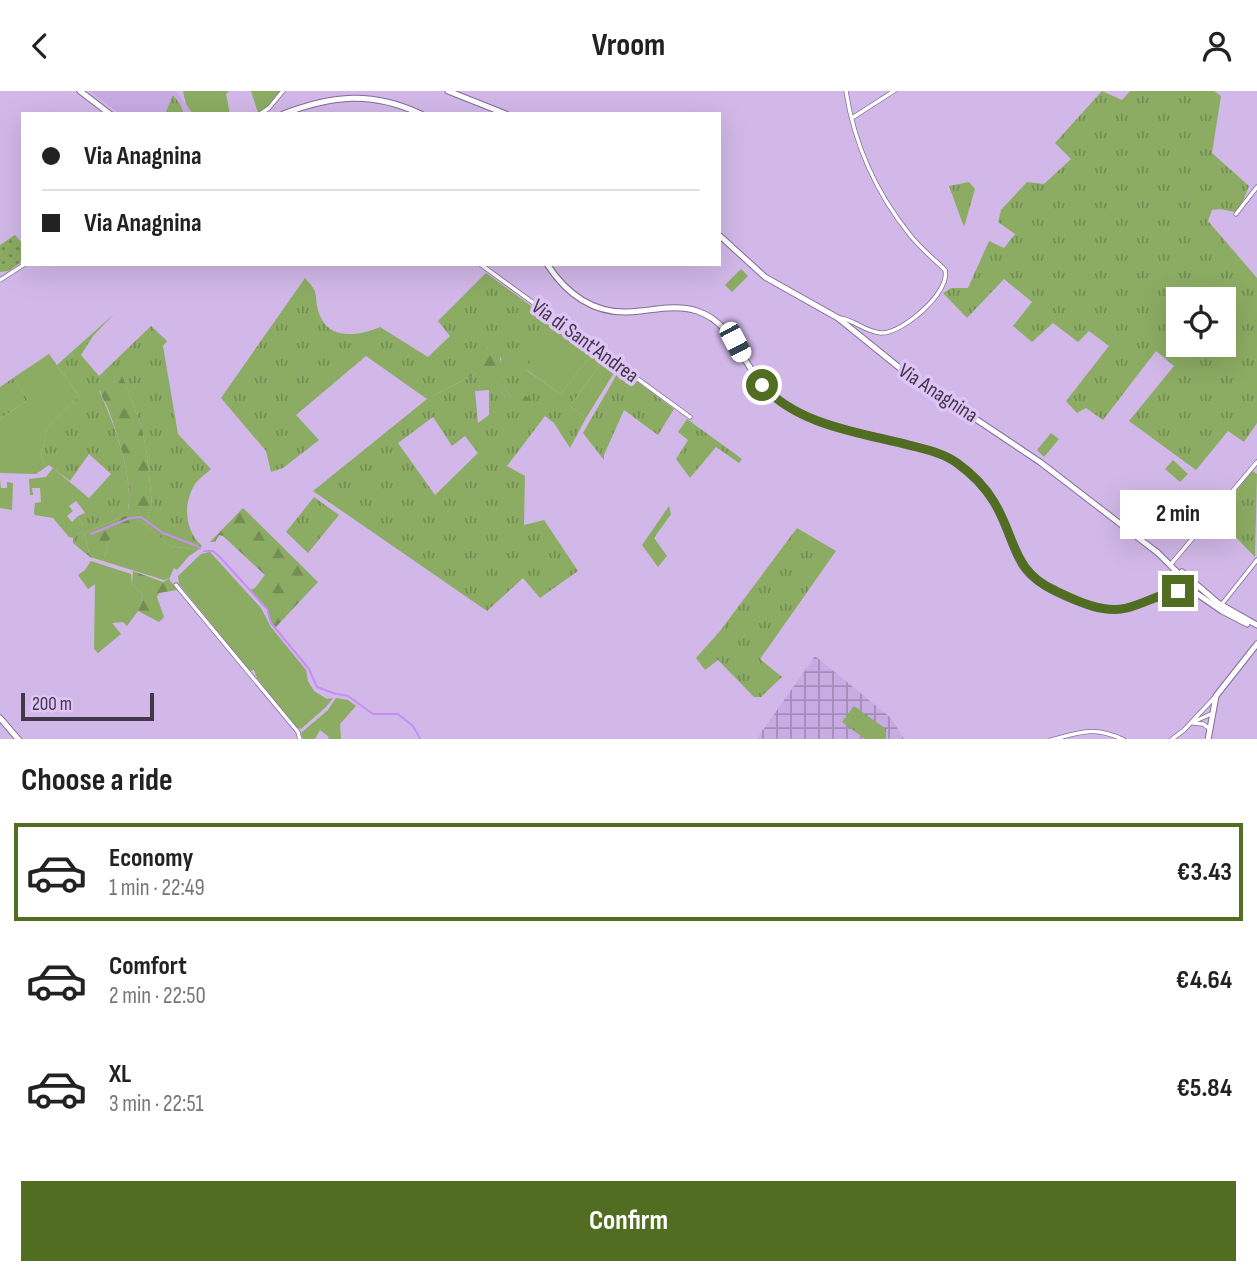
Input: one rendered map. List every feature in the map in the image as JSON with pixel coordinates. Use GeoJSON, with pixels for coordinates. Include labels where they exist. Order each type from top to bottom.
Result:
{"type":"FeatureCollection","features":[{"type":"Feature","properties":{"kind":"main road"},"geometry":{"type":"LineString","coordinates":[[80,91],[107,112]]}},
{"type":"Feature","properties":{"kind":"main road"},"geometry":{"type":"LineString","coordinates":[[447,91],[501,112]]}},
{"type":"Feature","properties":{"kind":"main road"},"geometry":{"type":"LineString","coordinates":[[288,112],[316,102],[344,97],[385,100],[417,112]]}},
{"type":"Feature","properties":{"kind":"main road","name":"Via Anagnina"},"geometry":{"type":"LineString","coordinates":[[721,237],[765,277],[838,318],[893,363],[1040,462],[1157,552],[1220,605],[1257,626]]}},
{"type":"Feature","properties":{"kind":"main road","name":"Via Anagnina"},"geometry":{"type":"LineString","coordinates":[[549,266],[572,294],[603,310],[623,313],[681,308],[695,310],[711,317],[729,334],[764,388],[804,416],[931,451],[952,460],[970,474],[990,496],[1022,564],[1033,578],[1044,586],[1084,603],[1108,609],[1126,608],[1185,585],[1186,582],[1157,552]]}},
{"type":"Feature","properties":{"kind":"main road","name":"Via Anagnina"},"geometry":{"type":"LineString","coordinates":[[1162,594],[1191,590],[1226,614],[1257,626]]}},
{"type":"Feature","properties":{"kind":"main road"},"geometry":{"type":"LineString","coordinates":[[1208,739],[1216,697],[1257,644]]}},
{"type":"Feature","properties":{"kind":"main road"},"geometry":{"type":"LineString","coordinates":[[0,718],[18,739]]}},
{"type":"Feature","properties":{"kind":"street"},"geometry":{"type":"LineString","coordinates":[[266,112],[283,91]]}},
{"type":"Feature","properties":{"kind":"street"},"geometry":{"type":"LineString","coordinates":[[838,318],[845,318],[875,333],[895,331],[940,291],[947,276],[945,270],[911,237],[869,172],[846,91]]}},
{"type":"Feature","properties":{"kind":"street"},"geometry":{"type":"LineString","coordinates":[[852,118],[894,91]]}},
{"type":"Feature","properties":{"kind":"street"},"geometry":{"type":"LineString","coordinates":[[1236,214],[1257,187]]}},
{"type":"Feature","properties":{"kind":"street"},"geometry":{"type":"LineString","coordinates":[[0,278],[22,266]]}},
{"type":"Feature","properties":{"kind":"street","name":"Via di Sant'Andrea"},"geometry":{"type":"LineString","coordinates":[[483,266],[690,417]]}},
{"type":"Feature","properties":{"kind":"street"},"geometry":{"type":"LineString","coordinates":[[1171,564],[1257,462]]}},
{"type":"Feature","properties":{"kind":"street"},"geometry":{"type":"LineString","coordinates":[[1220,605],[1257,560]]}},
{"type":"Feature","properties":{"kind":"street"},"geometry":{"type":"LineString","coordinates":[[176,585],[298,732],[300,739]]}},
{"type":"Feature","properties":{"kind":"street"},"geometry":{"type":"LineString","coordinates":[[1172,739],[1216,697]]}},
{"type":"Feature","properties":{"kind":"street"},"geometry":{"type":"LineString","coordinates":[[1191,723],[1211,714],[1205,708]]}},
{"type":"Feature","properties":{"kind":"street"},"geometry":{"type":"LineString","coordinates":[[1191,723],[1203,724],[1210,729]]}},
{"type":"Feature","properties":{"kind":"street"},"geometry":{"type":"LineString","coordinates":[[1056,739],[1097,730],[1121,739]]}},
{"type":"Feature","properties":{"kind":"shaded area"},"geometry":{"type":"Polygon","coordinates":[[[90,91],[176,91],[192,112],[117,112],[90,91]]]}},
{"type":"Feature","properties":{"kind":"shaded area"},"geometry":{"type":"Polygon","coordinates":[[[815,656],[891,718],[904,739],[757,739],[815,656]]]}},
{"type":"Feature","properties":{"kind":"green space"},"geometry":{"type":"Polygon","coordinates":[[[183,91],[229,91],[226,94],[230,112],[192,112],[186,104],[183,91]]]}},
{"type":"Feature","properties":{"kind":"green space"},"geometry":{"type":"Polygon","coordinates":[[[251,91],[280,91],[267,107],[258,112],[251,91]]]}},
{"type":"Feature","properties":{"kind":"green space"},"geometry":{"type":"Polygon","coordinates":[[[1102,91],[1122,100],[1130,91],[1214,91],[1221,96],[1212,153],[1249,186],[1241,206],[1235,212],[1212,210],[1208,221],[1257,278],[1257,423],[1244,442],[1228,431],[1196,470],[1129,421],[1174,366],[1156,351],[1103,420],[1086,408],[1077,413],[1066,401],[1109,346],[1089,331],[1078,342],[1053,323],[1032,342],[1013,326],[1032,302],[1004,279],[967,318],[943,293],[951,288],[968,288],[989,241],[1004,248],[1015,234],[998,222],[1001,210],[1027,182],[1044,184],[1071,159],[1055,143],[1102,91]]]}},
{"type":"Feature","properties":{"kind":"green space"},"geometry":{"type":"Polygon","coordinates":[[[173,95],[183,112],[166,112],[173,95]]]}},
{"type":"Feature","properties":{"kind":"green space"},"geometry":{"type":"Polygon","coordinates":[[[969,182],[975,189],[964,227],[949,186],[969,182]]]}},
{"type":"Feature","properties":{"kind":"green space"},"geometry":{"type":"Polygon","coordinates":[[[15,235],[21,242],[21,262],[8,271],[0,272],[0,245],[15,235]]]}},
{"type":"Feature","properties":{"kind":"green space"},"geometry":{"type":"Polygon","coordinates":[[[741,269],[748,276],[732,292],[725,285],[741,269]]]}},
{"type":"Feature","properties":{"kind":"green space"},"geometry":{"type":"Polygon","coordinates":[[[486,273],[557,325],[526,370],[561,394],[594,351],[605,358],[570,406],[586,418],[570,448],[554,423],[545,416],[507,466],[525,476],[524,525],[544,520],[578,571],[540,598],[523,578],[487,611],[313,491],[427,399],[366,356],[296,415],[319,440],[283,468],[271,472],[266,451],[221,398],[305,278],[315,292],[323,322],[337,332],[363,333],[380,327],[428,357],[450,336],[438,321],[486,273]],[[487,348],[431,397],[477,373],[492,373],[505,397],[512,399],[503,380],[501,358],[487,348]],[[489,390],[475,391],[478,423],[489,415],[489,390]],[[433,417],[398,443],[435,495],[478,453],[465,436],[452,446],[433,417]]]}},
{"type":"Feature","properties":{"kind":"green space"},"geometry":{"type":"Polygon","coordinates":[[[114,314],[93,336],[81,355],[99,376],[151,326],[167,341],[163,346],[178,434],[211,469],[196,482],[188,499],[189,524],[196,540],[202,546],[198,550],[170,546],[146,526],[152,504],[147,455],[142,428],[123,377],[99,391],[117,435],[126,469],[129,486],[127,515],[84,533],[90,557],[73,543],[73,538],[83,530],[78,516],[85,513],[81,507],[111,474],[89,454],[70,481],[49,465],[46,467],[41,457],[47,428],[79,396],[57,365],[114,314]]]}},
{"type":"Feature","properties":{"kind":"green space"},"geometry":{"type":"Polygon","coordinates":[[[557,325],[594,351],[561,394],[525,369],[557,325]]]}},
{"type":"Feature","properties":{"kind":"green space"},"geometry":{"type":"Polygon","coordinates":[[[486,348],[498,352],[505,387],[513,400],[521,392],[534,403],[533,407],[537,407],[540,413],[505,397],[491,373],[477,373],[427,399],[486,348]]]}},
{"type":"Feature","properties":{"kind":"green space"},"geometry":{"type":"Polygon","coordinates":[[[49,354],[79,396],[47,428],[41,457],[46,467],[36,474],[0,473],[0,419],[28,400],[13,378],[49,354]]]}},
{"type":"Feature","properties":{"kind":"green space"},"geometry":{"type":"Polygon","coordinates":[[[605,358],[617,368],[586,418],[570,406],[605,358]]]}},
{"type":"Feature","properties":{"kind":"green space"},"geometry":{"type":"Polygon","coordinates":[[[620,369],[674,409],[658,435],[624,410],[604,460],[583,433],[620,369]]]}},
{"type":"Feature","properties":{"kind":"green space"},"geometry":{"type":"Polygon","coordinates":[[[112,373],[123,377],[142,428],[152,504],[146,526],[139,520],[110,539],[103,561],[90,557],[84,533],[127,515],[129,504],[121,449],[100,389],[100,380],[112,373]]]}},
{"type":"Feature","properties":{"kind":"green space"},"geometry":{"type":"Polygon","coordinates":[[[13,378],[28,400],[0,419],[0,387],[13,378]]]}},
{"type":"Feature","properties":{"kind":"green space"},"geometry":{"type":"Polygon","coordinates":[[[687,419],[742,459],[739,463],[716,447],[690,478],[676,459],[688,440],[678,432],[687,419]]]}},
{"type":"Feature","properties":{"kind":"green space"},"geometry":{"type":"Polygon","coordinates":[[[1051,433],[1059,439],[1044,457],[1037,450],[1051,433]]]}},
{"type":"Feature","properties":{"kind":"green space"},"geometry":{"type":"Polygon","coordinates":[[[1173,460],[1188,474],[1180,482],[1165,469],[1173,460]]]}},
{"type":"Feature","properties":{"kind":"green space"},"geometry":{"type":"Polygon","coordinates":[[[53,468],[90,499],[81,507],[76,501],[69,506],[73,511],[67,516],[72,522],[78,516],[84,527],[73,538],[69,537],[53,518],[35,515],[34,512],[35,503],[41,502],[40,488],[32,488],[33,495],[30,495],[29,479],[46,477],[53,468]]]}},
{"type":"Feature","properties":{"kind":"green space"},"geometry":{"type":"Polygon","coordinates":[[[1252,471],[1257,474],[1255,557],[1216,517],[1252,471]]]}},
{"type":"Feature","properties":{"kind":"green space"},"geometry":{"type":"Polygon","coordinates":[[[0,479],[1,488],[7,488],[7,482],[13,483],[12,510],[0,508],[0,479]]]}},
{"type":"Feature","properties":{"kind":"green space"},"geometry":{"type":"Polygon","coordinates":[[[314,497],[339,515],[308,553],[286,532],[314,497]]]}},
{"type":"Feature","properties":{"kind":"green space"},"geometry":{"type":"Polygon","coordinates":[[[669,506],[671,514],[654,538],[667,556],[658,567],[642,545],[669,506]]]}},
{"type":"Feature","properties":{"kind":"green space"},"geometry":{"type":"Polygon","coordinates":[[[243,508],[318,582],[275,628],[267,609],[250,590],[255,588],[265,575],[223,536],[219,535],[215,542],[210,542],[243,508]]]}},
{"type":"Feature","properties":{"kind":"green space"},"geometry":{"type":"Polygon","coordinates":[[[139,520],[170,546],[198,550],[177,570],[174,568],[169,579],[164,580],[103,561],[110,539],[109,530],[123,524],[125,528],[139,520]]]}},
{"type":"Feature","properties":{"kind":"green space"},"geometry":{"type":"Polygon","coordinates":[[[797,528],[836,551],[760,659],[782,677],[761,697],[754,697],[718,660],[705,670],[696,658],[720,631],[797,528]]]}},
{"type":"Feature","properties":{"kind":"green space"},"geometry":{"type":"Polygon","coordinates":[[[210,552],[261,608],[271,627],[306,670],[314,691],[327,699],[333,698],[301,729],[296,727],[257,678],[254,670],[250,671],[179,584],[178,576],[201,554],[210,552]]]}},
{"type":"Feature","properties":{"kind":"green space"},"geometry":{"type":"Polygon","coordinates":[[[91,561],[131,574],[132,584],[143,595],[138,611],[127,626],[123,622],[112,623],[121,634],[98,653],[94,649],[95,584],[88,589],[78,575],[91,561]]]}},
{"type":"Feature","properties":{"kind":"green space"},"geometry":{"type":"Polygon","coordinates":[[[133,571],[163,582],[169,579],[177,590],[159,593],[157,597],[164,617],[159,622],[138,611],[143,595],[132,584],[133,571]]]}},
{"type":"Feature","properties":{"kind":"green space"},"geometry":{"type":"Polygon","coordinates":[[[336,698],[348,700],[356,706],[340,724],[341,739],[328,739],[320,730],[315,739],[303,739],[301,733],[328,710],[336,698]]]}},
{"type":"Feature","properties":{"kind":"green space"},"geometry":{"type":"Polygon","coordinates":[[[854,706],[886,729],[886,739],[865,739],[842,722],[854,706]]]}},
{"type":"Feature","properties":{"kind":"waterway"},"geometry":{"type":"LineString","coordinates":[[91,534],[130,518],[141,517],[163,533],[200,549]]}},
{"type":"Feature","properties":{"kind":"waterway"},"geometry":{"type":"LineString","coordinates":[[204,551],[213,551],[219,556],[267,609],[271,623],[309,669],[317,687],[336,694]]}},
{"type":"Feature","properties":{"kind":"waterway"},"geometry":{"type":"LineString","coordinates":[[338,694],[348,696],[373,714],[398,714],[413,726],[420,739]]}},
{"type":"Feature","properties":{"kind":"route"},"geometry":{"type":"LineString","coordinates":[[762,385],[783,403],[811,419],[931,451],[958,464],[990,496],[1022,564],[1033,578],[1044,586],[1084,603],[1108,609],[1126,608],[1162,594],[1178,591]]}}]}
